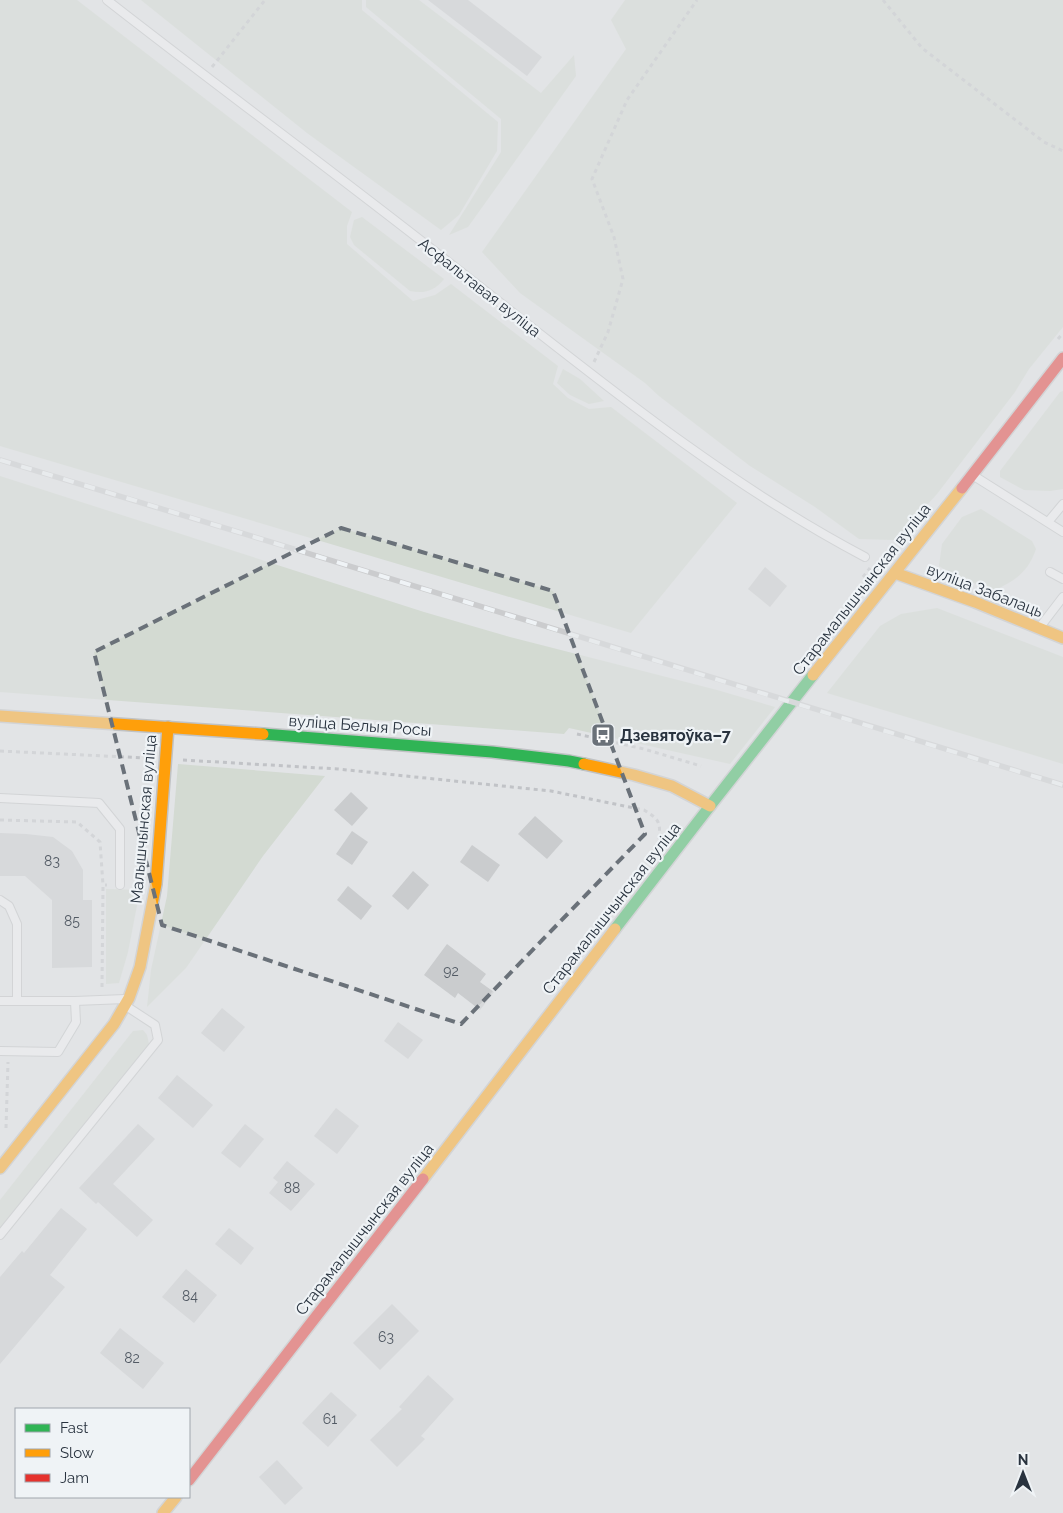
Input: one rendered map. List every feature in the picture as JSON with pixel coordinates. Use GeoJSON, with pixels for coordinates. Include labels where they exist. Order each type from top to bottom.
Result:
{"type":"FeatureCollection","features":[{"type":"Feature","properties":{"kind":"main road","name":"Старамалышчынская вуліца"},"geometry":{"type":"LineString","coordinates":[[190,1479],[440,1158],[710,806],[1061,365]]}},
{"type":"Feature","properties":{"kind":"main road","name":"вуліца Забалаць"},"geometry":{"type":"LineString","coordinates":[[895,573],[975,602],[1063,638]]}},
{"type":"Feature","properties":{"kind":"main road","name":"вуліца Белыя Росы"},"geometry":{"type":"LineString","coordinates":[[0,716],[492,752],[569,761],[634,775],[672,786],[710,806]]}},
{"type":"Feature","properties":{"kind":"main road","name":"Малышчынская вуліца"},"geometry":{"type":"LineString","coordinates":[[0,1168],[114,1024],[127,1002],[140,967],[156,884],[168,727]]}},
{"type":"Feature","properties":{"kind":"main road"},"geometry":{"type":"LineString","coordinates":[[163,1513],[175,1498]]}},
{"type":"Feature","properties":{"kind":"lane","name":"Асфальтавая вуліца"},"geometry":{"type":"LineString","coordinates":[[107,0],[453,265],[589,372],[732,477],[816,530],[866,557]]}},
{"type":"Feature","properties":{"kind":"lane"},"geometry":{"type":"LineString","coordinates":[[972,475],[1063,532]]}},
{"type":"Feature","properties":{"kind":"lane"},"geometry":{"type":"LineString","coordinates":[[1048,522],[1063,504]]}},
{"type":"Feature","properties":{"kind":"lane"},"geometry":{"type":"LineString","coordinates":[[1050,572],[1063,579]]}},
{"type":"Feature","properties":{"kind":"lane"},"geometry":{"type":"LineString","coordinates":[[1038,628],[1063,598]]}},
{"type":"Feature","properties":{"kind":"lane"},"geometry":{"type":"LineString","coordinates":[[0,798],[99,803],[120,829],[120,885]]}},
{"type":"Feature","properties":{"kind":"lane"},"geometry":{"type":"LineString","coordinates":[[0,900],[9,906],[17,924],[18,1001]]}},
{"type":"Feature","properties":{"kind":"lane"},"geometry":{"type":"LineString","coordinates":[[0,1001],[116,1000],[127,1002],[155,1025],[158,1040],[0,1234]]}},
{"type":"Feature","properties":{"kind":"lane"},"geometry":{"type":"LineString","coordinates":[[0,1051],[58,1052],[76,1022],[75,1001]]}},
{"type":"Feature","properties":{"kind":"path"},"geometry":{"type":"LineString","coordinates":[[205,76],[265,0]]}},
{"type":"Feature","properties":{"kind":"path"},"geometry":{"type":"LineString","coordinates":[[589,372],[608,332],[623,279],[614,237],[592,180],[627,100],[696,0]]}},
{"type":"Feature","properties":{"kind":"path"},"geometry":{"type":"LineString","coordinates":[[883,0],[922,48],[1044,142],[1063,151]]}},
{"type":"Feature","properties":{"kind":"path"},"geometry":{"type":"LineString","coordinates":[[577,734],[644,749],[701,766]]}},
{"type":"Feature","properties":{"kind":"path"},"geometry":{"type":"LineString","coordinates":[[0,751],[338,769],[551,792],[644,810],[656,818],[660,827],[659,839]]}},
{"type":"Feature","properties":{"kind":"path"},"geometry":{"type":"LineString","coordinates":[[0,820],[77,822],[100,842],[103,885],[102,1000]]}},
{"type":"Feature","properties":{"kind":"path"},"geometry":{"type":"LineString","coordinates":[[103,885],[120,885]]}},
{"type":"Feature","properties":{"kind":"path"},"geometry":{"type":"LineString","coordinates":[[6,1136],[9,1051]]}},
{"type":"Feature","properties":{"kind":"highlighted area"},"geometry":{"type":"Polygon","coordinates":[[[341,528],[553,591],[645,834],[461,1024],[162,925],[94,652],[341,528]]]}},
{"type":"Feature","properties":{"kind":"shaded area"},"geometry":{"type":"Polygon","coordinates":[[[0,0],[77,0],[352,212],[347,226],[347,244],[413,301],[435,295],[451,284],[558,366],[553,384],[568,398],[589,409],[611,407],[737,503],[631,633],[0,446],[0,0]]]}},
{"type":"Feature","properties":{"kind":"shaded area"},"geometry":{"type":"Polygon","coordinates":[[[141,0],[362,0],[362,10],[498,122],[497,151],[459,215],[441,230],[307,133],[141,0]]]}},
{"type":"Feature","properties":{"kind":"shaded area"},"geometry":{"type":"Polygon","coordinates":[[[366,0],[419,0],[541,93],[574,55],[576,76],[468,227],[449,235],[501,152],[501,119],[366,7],[366,0]]]}},
{"type":"Feature","properties":{"kind":"shaded area"},"geometry":{"type":"Polygon","coordinates":[[[625,0],[1063,0],[1063,327],[1029,369],[1015,392],[937,494],[895,540],[859,539],[815,507],[750,466],[659,396],[645,383],[520,293],[482,252],[626,49],[611,20],[625,0]]]}},
{"type":"Feature","properties":{"kind":"shaded area"},"geometry":{"type":"Polygon","coordinates":[[[362,217],[444,279],[429,291],[410,291],[354,245],[350,237],[354,220],[362,217]]]}},
{"type":"Feature","properties":{"kind":"shaded area"},"geometry":{"type":"Polygon","coordinates":[[[563,369],[580,379],[604,401],[589,404],[570,395],[557,383],[563,369]]]}},
{"type":"Feature","properties":{"kind":"shaded area"},"geometry":{"type":"Polygon","coordinates":[[[1063,391],[1063,489],[1050,491],[1024,490],[1000,477],[1000,471],[1060,392],[1063,391]]]}},
{"type":"Feature","properties":{"kind":"shaded area"},"geometry":{"type":"Polygon","coordinates":[[[0,476],[424,612],[510,637],[717,690],[775,707],[730,764],[569,728],[564,734],[0,692],[0,476]]]}},
{"type":"Feature","properties":{"kind":"shaded area"},"geometry":{"type":"Polygon","coordinates":[[[981,509],[1032,541],[1036,549],[1029,564],[1020,574],[1009,583],[995,590],[958,578],[939,566],[942,544],[962,517],[981,509]]]}},
{"type":"Feature","properties":{"kind":"shaded area"},"geometry":{"type":"Polygon","coordinates":[[[937,608],[1063,657],[1063,764],[827,693],[880,626],[901,614],[937,608]]]}},
{"type":"Feature","properties":{"kind":"shaded area"},"geometry":{"type":"Polygon","coordinates":[[[178,764],[325,776],[263,856],[186,968],[147,1007],[151,970],[167,896],[178,764]]]}},
{"type":"Feature","properties":{"kind":"shaded area"},"geometry":{"type":"Polygon","coordinates":[[[106,889],[140,890],[128,952],[119,983],[106,984],[106,889]]]}},
{"type":"Feature","properties":{"kind":"shaded area"},"geometry":{"type":"Polygon","coordinates":[[[143,1030],[147,1035],[149,1044],[0,1228],[0,1200],[133,1031],[143,1030]]]}},
{"type":"Feature","properties":{"kind":"building"},"geometry":{"type":"Polygon","coordinates":[[[428,0],[468,0],[542,57],[527,76],[428,0]]]}},
{"type":"Feature","properties":{"kind":"building"},"geometry":{"type":"Polygon","coordinates":[[[765,567],[787,586],[770,607],[748,589],[765,567]]]}},
{"type":"Feature","properties":{"kind":"building"},"geometry":{"type":"Polygon","coordinates":[[[351,792],[368,808],[352,826],[334,810],[351,792]]]}},
{"type":"Feature","properties":{"kind":"building"},"geometry":{"type":"Polygon","coordinates":[[[535,816],[563,841],[547,859],[518,834],[535,816]]]}},
{"type":"Feature","properties":{"kind":"building"},"geometry":{"type":"Polygon","coordinates":[[[352,831],[368,842],[352,865],[336,854],[352,831]]]}},
{"type":"Feature","properties":{"kind":"building"},"geometry":{"type":"Polygon","coordinates":[[[0,833],[53,837],[72,851],[83,870],[83,900],[92,900],[92,967],[52,968],[52,900],[25,876],[0,876],[0,833]]]}},
{"type":"Feature","properties":{"kind":"building"},"geometry":{"type":"Polygon","coordinates":[[[472,845],[500,865],[488,882],[460,862],[472,845]]]}},
{"type":"Feature","properties":{"kind":"building"},"geometry":{"type":"Polygon","coordinates":[[[413,871],[429,885],[408,910],[392,896],[413,871]]]}},
{"type":"Feature","properties":{"kind":"building"},"geometry":{"type":"Polygon","coordinates":[[[348,886],[372,906],[361,920],[337,900],[348,886]]]}},
{"type":"Feature","properties":{"kind":"building"},"geometry":{"type":"Polygon","coordinates":[[[447,944],[486,974],[480,982],[494,992],[480,1010],[458,993],[455,998],[424,975],[447,944]]]}},
{"type":"Feature","properties":{"kind":"building"},"geometry":{"type":"Polygon","coordinates":[[[222,1008],[245,1027],[224,1052],[201,1033],[222,1008]]]}},
{"type":"Feature","properties":{"kind":"building"},"geometry":{"type":"Polygon","coordinates":[[[398,1022],[423,1040],[408,1059],[384,1041],[398,1022]]]}},
{"type":"Feature","properties":{"kind":"building"},"geometry":{"type":"Polygon","coordinates":[[[177,1075],[213,1105],[193,1128],[158,1098],[177,1075]]]}},
{"type":"Feature","properties":{"kind":"building"},"geometry":{"type":"Polygon","coordinates":[[[336,1108],[359,1126],[337,1154],[314,1136],[336,1108]]]}},
{"type":"Feature","properties":{"kind":"building"},"geometry":{"type":"Polygon","coordinates":[[[138,1124],[155,1139],[113,1184],[153,1220],[137,1237],[98,1202],[96,1204],[79,1188],[138,1124]]]}},
{"type":"Feature","properties":{"kind":"building"},"geometry":{"type":"Polygon","coordinates":[[[245,1124],[264,1139],[240,1168],[221,1153],[245,1124]]]}},
{"type":"Feature","properties":{"kind":"building"},"geometry":{"type":"Polygon","coordinates":[[[287,1161],[315,1184],[291,1211],[269,1193],[278,1182],[273,1178],[287,1161]]]}},
{"type":"Feature","properties":{"kind":"building"},"geometry":{"type":"Polygon","coordinates":[[[61,1208],[87,1229],[50,1275],[65,1287],[0,1364],[0,1277],[22,1251],[24,1253],[61,1208]]]}},
{"type":"Feature","properties":{"kind":"building"},"geometry":{"type":"Polygon","coordinates":[[[229,1228],[254,1248],[241,1265],[215,1244],[229,1228]]]}},
{"type":"Feature","properties":{"kind":"building"},"geometry":{"type":"Polygon","coordinates":[[[186,1269],[217,1295],[194,1323],[162,1297],[186,1269]]]}},
{"type":"Feature","properties":{"kind":"building"},"geometry":{"type":"Polygon","coordinates":[[[392,1304],[419,1331],[380,1370],[353,1343],[392,1304]]]}},
{"type":"Feature","properties":{"kind":"building"},"geometry":{"type":"Polygon","coordinates":[[[120,1328],[164,1363],[143,1389],[100,1353],[120,1328]]]}},
{"type":"Feature","properties":{"kind":"building"},"geometry":{"type":"Polygon","coordinates":[[[428,1375],[454,1399],[421,1436],[425,1439],[397,1467],[370,1440],[402,1409],[399,1407],[428,1375]]]}},
{"type":"Feature","properties":{"kind":"building"},"geometry":{"type":"Polygon","coordinates":[[[331,1392],[357,1415],[328,1447],[302,1423],[331,1392]]]}},
{"type":"Feature","properties":{"kind":"building"},"geometry":{"type":"Polygon","coordinates":[[[277,1460],[303,1488],[285,1505],[259,1477],[277,1460]]]}},
{"type":"Feature","properties":{"kind":"railway"},"geometry":{"type":"LineString","coordinates":[[0,460],[1063,785]]}},
{"type":"Feature","properties":{"kind":"traffic: fast"},"geometry":{"type":"LineString","coordinates":[[615,929],[813,675]]}},
{"type":"Feature","properties":{"kind":"traffic: fast"},"geometry":{"type":"LineString","coordinates":[[263,734],[492,752],[584,764]]}},
{"type":"Feature","properties":{"kind":"traffic: slow"},"geometry":{"type":"LineString","coordinates":[[813,675],[962,488]]}},
{"type":"Feature","properties":{"kind":"traffic: slow"},"geometry":{"type":"LineString","coordinates":[[895,573],[975,602],[1063,638]]}},
{"type":"Feature","properties":{"kind":"traffic: slow"},"geometry":{"type":"LineString","coordinates":[[0,716],[263,734]]}},
{"type":"Feature","properties":{"kind":"traffic: slow"},"geometry":{"type":"LineString","coordinates":[[0,1168],[114,1024],[129,998],[140,967],[156,884],[168,727]]}},
{"type":"Feature","properties":{"kind":"traffic: slow"},"geometry":{"type":"LineString","coordinates":[[584,764],[672,786],[710,806]]}},
{"type":"Feature","properties":{"kind":"traffic: slow"},"geometry":{"type":"LineString","coordinates":[[423,1179],[615,929]]}},
{"type":"Feature","properties":{"kind":"traffic: slow"},"geometry":{"type":"LineString","coordinates":[[163,1513],[175,1498]]}},
{"type":"Feature","properties":{"kind":"traffic: jam"},"geometry":{"type":"LineString","coordinates":[[962,488],[1063,358]]}},
{"type":"Feature","properties":{"kind":"traffic: jam"},"geometry":{"type":"LineString","coordinates":[[190,1479],[423,1179]]}},
{"type":"Feature","properties":{"kind":"place","name":"Дзевятоўка–7"},"geometry":{"type":"Point","coordinates":[603,735]}}]}
